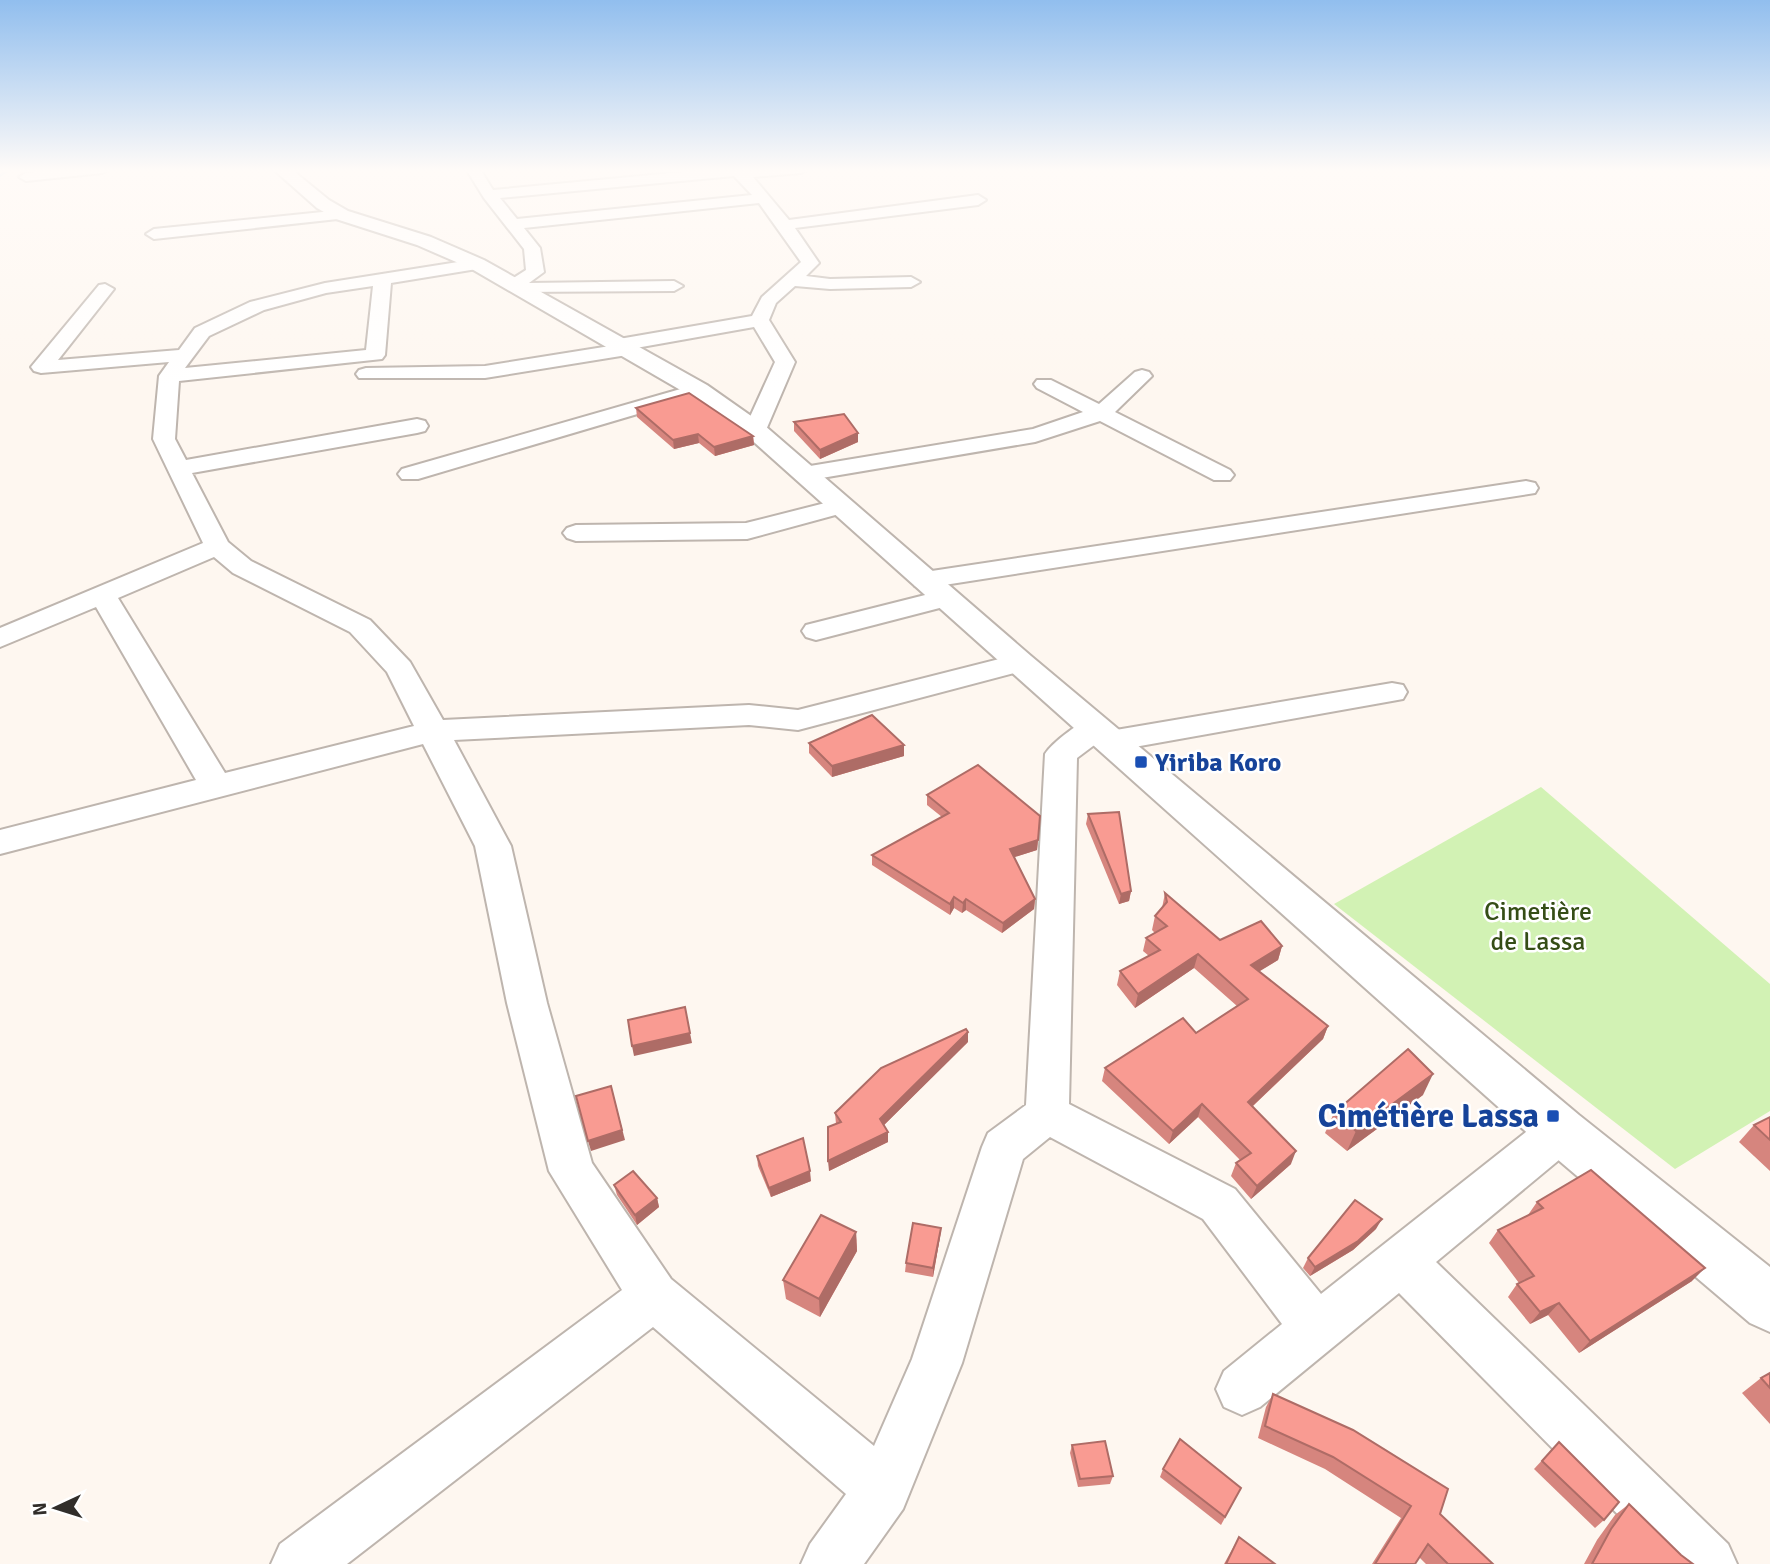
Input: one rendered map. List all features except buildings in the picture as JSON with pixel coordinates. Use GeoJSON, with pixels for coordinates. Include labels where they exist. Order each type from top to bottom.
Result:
{"type":"FeatureCollection","features":[{"type":"Feature","properties":{"kind":"street"},"geometry":{"type":"LineString","coordinates":[[426,242],[477,264],[517,286],[698,390],[755,430],[1019,663],[1561,1131],[1770,1303]]}},
{"type":"Feature","properties":{"kind":"street"},"geometry":{"type":"LineString","coordinates":[[517,286],[535,272],[532,248],[527,242]]}},
{"type":"Feature","properties":{"kind":"street"},"geometry":{"type":"LineString","coordinates":[[760,320],[768,301],[810,263],[796,242]]}},
{"type":"Feature","properties":{"kind":"street"},"geometry":{"type":"LineString","coordinates":[[477,264],[325,288],[257,306],[202,332],[169,376],[164,439],[217,546],[242,567],[360,626],[400,668],[493,846],[527,1003],[572,1171],[654,1296],[883,1489]]}},
{"type":"Feature","properties":{"kind":"street"},"geometry":{"type":"LineString","coordinates":[[169,376],[375,355],[383,279]]}},
{"type":"Feature","properties":{"kind":"street"},"geometry":{"type":"LineString","coordinates":[[791,280],[830,284],[911,282]]}},
{"type":"Feature","properties":{"kind":"street"},"geometry":{"type":"LineString","coordinates":[[517,286],[674,286]]}},
{"type":"Feature","properties":{"kind":"street"},"geometry":{"type":"LineString","coordinates":[[105,289],[41,367],[185,355]]}},
{"type":"Feature","properties":{"kind":"street"},"geometry":{"type":"LineString","coordinates":[[366,374],[485,372],[760,320]]}},
{"type":"Feature","properties":{"kind":"street"},"geometry":{"type":"LineString","coordinates":[[755,430],[785,362],[760,320]]}},
{"type":"Feature","properties":{"kind":"street"},"geometry":{"type":"LineString","coordinates":[[804,474],[1035,435],[1071,425],[1101,413],[1142,376]]}},
{"type":"Feature","properties":{"kind":"street"},"geometry":{"type":"LineString","coordinates":[[1044,384],[1222,475]]}},
{"type":"Feature","properties":{"kind":"street"},"geometry":{"type":"LineString","coordinates":[[410,474],[698,390]]}},
{"type":"Feature","properties":{"kind":"street"},"geometry":{"type":"LineString","coordinates":[[179,468],[417,426]]}},
{"type":"Feature","properties":{"kind":"street"},"geometry":{"type":"LineString","coordinates":[[816,631],[935,589],[1526,488]]}},
{"type":"Feature","properties":{"kind":"street"},"geometry":{"type":"LineString","coordinates":[[576,533],[747,531],[841,506]]}},
{"type":"Feature","properties":{"kind":"street"},"geometry":{"type":"LineString","coordinates":[[8,627],[102,595],[217,546]]}},
{"type":"Feature","properties":{"kind":"street"},"geometry":{"type":"LineString","coordinates":[[102,595],[216,786]]}},
{"type":"Feature","properties":{"kind":"street"},"geometry":{"type":"LineString","coordinates":[[0,842],[433,731],[748,715],[798,720],[1019,663]]}},
{"type":"Feature","properties":{"kind":"street"},"geometry":{"type":"LineString","coordinates":[[1047,1114],[1061,754],[1104,734],[1392,692]]}},
{"type":"Feature","properties":{"kind":"street"},"geometry":{"type":"LineString","coordinates":[[1047,1114],[1219,1204],[1317,1329]]}},
{"type":"Feature","properties":{"kind":"street"},"geometry":{"type":"LineString","coordinates":[[830,1564],[883,1489],[936,1363],[1004,1147],[1047,1114]]}},
{"type":"Feature","properties":{"kind":"street"},"geometry":{"type":"LineString","coordinates":[[1242,1389],[1561,1131]]}},
{"type":"Feature","properties":{"kind":"street"},"geometry":{"type":"LineString","coordinates":[[1401,1261],[1708,1564]]}},
{"type":"Feature","properties":{"kind":"street"},"geometry":{"type":"LineString","coordinates":[[300,1564],[654,1296]]}},
{"type":"Feature","properties":{"kind":"green space","name":"Cimetière de Lassa"},"geometry":{"type":"Polygon","coordinates":[[[1541,787],[1770,984],[1770,1111],[1675,1169],[1334,904],[1541,787]]]}},
{"type":"Feature","properties":{"kind":"place","name":"Yiriba Koro"},"geometry":{"type":"Point","coordinates":[1141,762]}},
{"type":"Feature","properties":{"kind":"place","name":"Cimétière Lassa"},"geometry":{"type":"Point","coordinates":[1553,1116]}}]}
